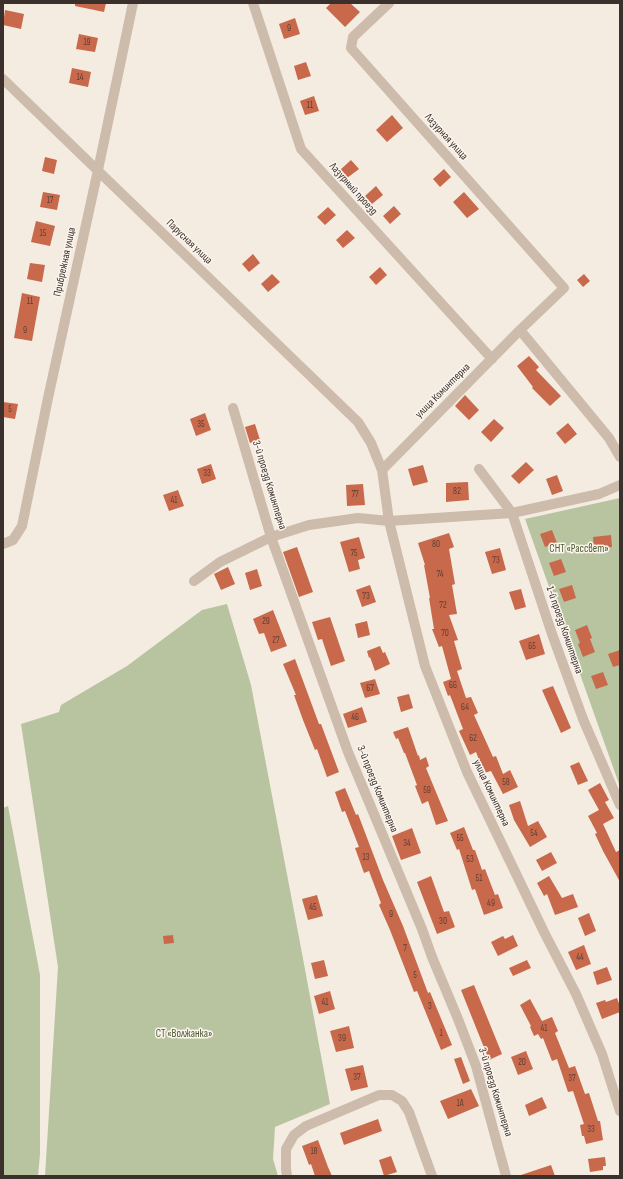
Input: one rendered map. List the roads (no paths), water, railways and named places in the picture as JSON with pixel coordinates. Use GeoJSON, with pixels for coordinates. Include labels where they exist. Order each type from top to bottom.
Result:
{"type":"FeatureCollection","features":[{"type":"Feature","properties":{"kind":"street","name":"Прибрежная улица"},"geometry":{"type":"LineString","coordinates":[[3,544],[13,540],[22,526],[133,3]]}},
{"type":"Feature","properties":{"kind":"street","name":"Лазурный проезд"},"geometry":{"type":"LineString","coordinates":[[253,3],[301,149],[492,359]]}},
{"type":"Feature","properties":{"kind":"street","name":"Лазурная улица"},"geometry":{"type":"LineString","coordinates":[[389,3],[353,37],[351,48],[564,288]]}},
{"type":"Feature","properties":{"kind":"street","name":"Парусная улица"},"geometry":{"type":"LineString","coordinates":[[3,79],[358,422]]}},
{"type":"Feature","properties":{"kind":"street","name":"улица Коминтерна"},"geometry":{"type":"LineString","coordinates":[[382,470],[520,330],[564,288]]}},
{"type":"Feature","properties":{"kind":"street"},"geometry":{"type":"LineString","coordinates":[[520,330],[609,438],[620,457]]}},
{"type":"Feature","properties":{"kind":"street","name":"3-й проезд Коминтерна"},"geometry":{"type":"LineString","coordinates":[[233,408],[272,537],[348,752],[419,922],[471,1052],[490,1114],[506,1176]]}},
{"type":"Feature","properties":{"kind":"street","name":"улица Коминтерна"},"geometry":{"type":"LineString","coordinates":[[358,422],[371,443],[382,470],[389,520],[428,673],[467,772],[579,1001],[602,1054],[620,1111]]}},
{"type":"Feature","properties":{"kind":"street","name":"1-й проезд Коминтерна"},"geometry":{"type":"LineString","coordinates":[[479,468],[512,513],[552,634],[583,719],[620,804]]}},
{"type":"Feature","properties":{"kind":"street"},"geometry":{"type":"LineString","coordinates":[[194,580],[220,562],[272,537],[309,525],[358,518],[389,520],[512,513],[599,494],[620,485]]}},
{"type":"Feature","properties":{"kind":"street"},"geometry":{"type":"LineString","coordinates":[[287,1176],[286,1150],[294,1135],[306,1126],[379,1094],[392,1095],[402,1101],[408,1112],[432,1176]]}},
{"type":"Feature","properties":{"kind":"park label","name":"СНТ «Рассвет»"},"geometry":{"type":"Point","coordinates":[579,549]}},
{"type":"Feature","properties":{"kind":"park label","name":"СТ «Волжанка»"},"geometry":{"type":"Point","coordinates":[184,1034]}}]}
